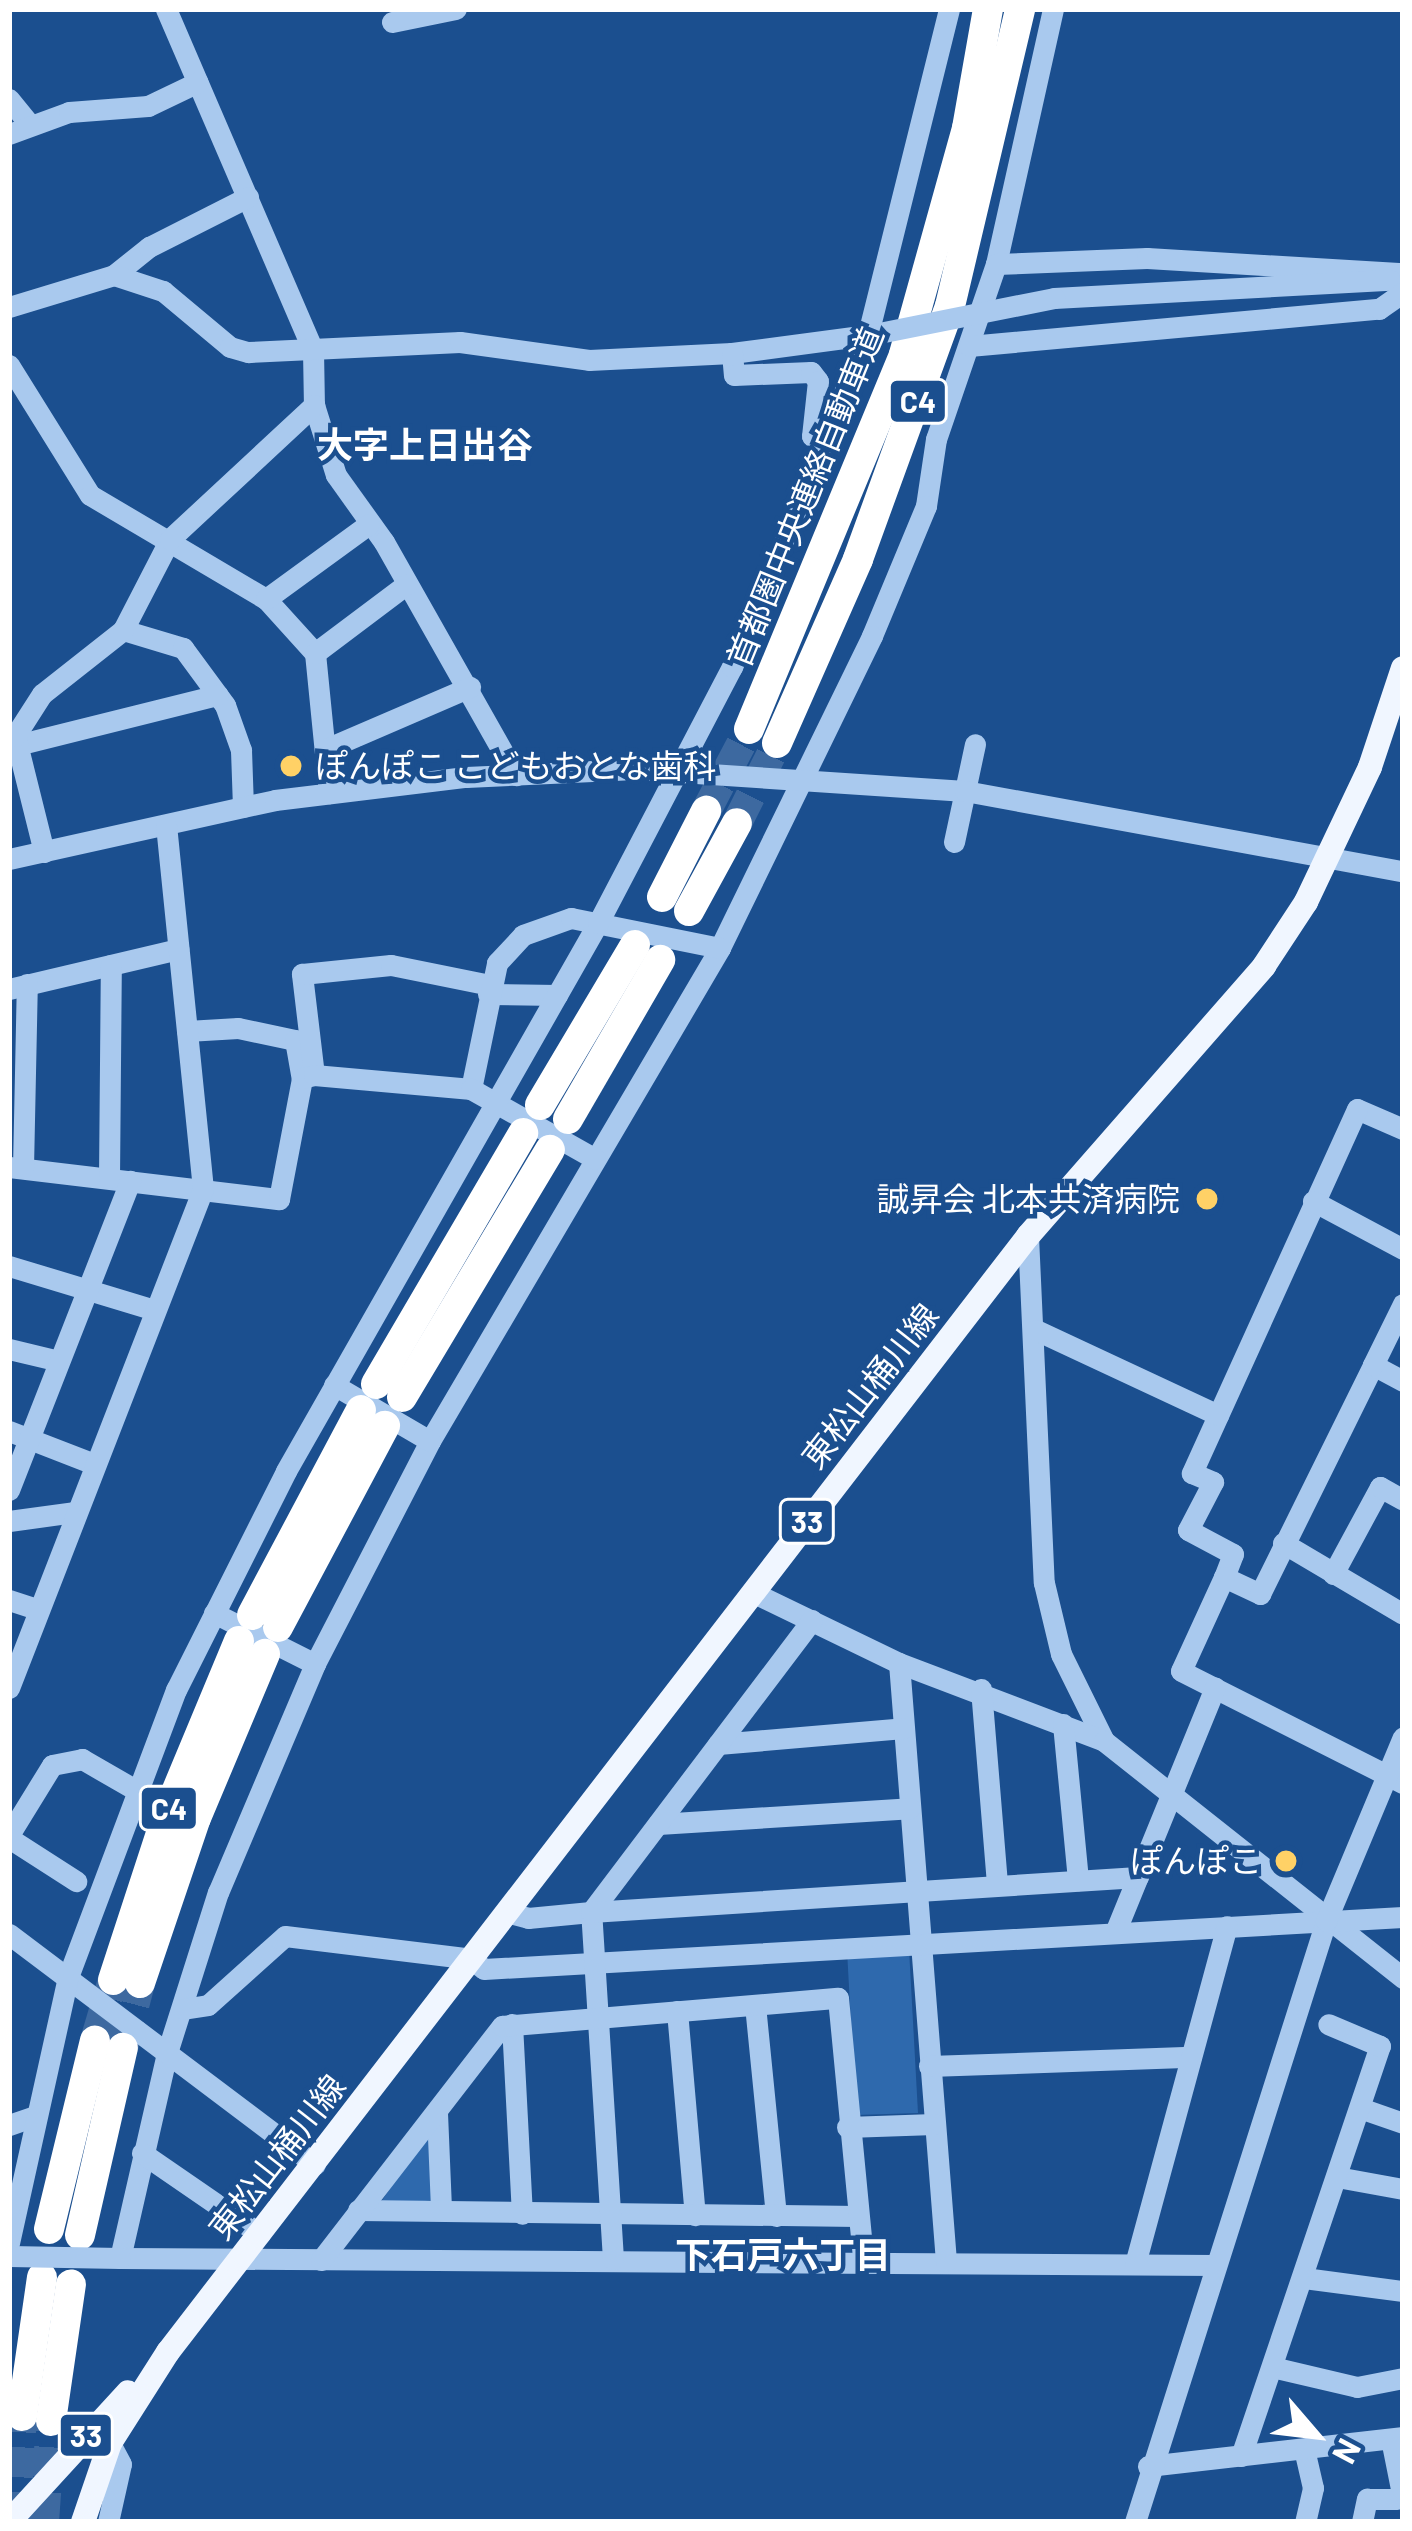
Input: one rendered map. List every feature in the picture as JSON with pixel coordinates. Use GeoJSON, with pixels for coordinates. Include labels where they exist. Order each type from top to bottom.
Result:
{"type":"FeatureCollection","features":[{"type":"Feature","properties":{"kind":"highway","name":"首都圏中央連絡自動車道"},"geometry":{"type":"LineString","coordinates":[[986,23],[968,128],[904,354],[763,736],[920,396],[977,217],[1020,9]]}},
{"type":"Feature","properties":{"kind":"highway"},"geometry":{"type":"LineString","coordinates":[[706,811],[675,904],[736,823]]}},
{"type":"Feature","properties":{"kind":"highway"},"geometry":{"type":"LineString","coordinates":[[554,1112],[647,953]]}},
{"type":"Feature","properties":{"kind":"highway","name":"C4"},"geometry":{"type":"LineString","coordinates":[[126,1982],[196,1819],[259,1634],[523,1132]]}},
{"type":"Feature","properties":{"kind":"highway","name":"C4"},"geometry":{"type":"LineString","coordinates":[[381,1404],[550,1150]]}},
{"type":"Feature","properties":{"kind":"highway"},"geometry":{"type":"LineString","coordinates":[[49,2229],[109,2044],[80,2235]]}},
{"type":"Feature","properties":{"kind":"highway"},"geometry":{"type":"LineString","coordinates":[[37,2419],[57,2281]]}},
{"type":"Feature","properties":{"kind":"main road","name":"東松山桶川線"},"geometry":{"type":"LineString","coordinates":[[83,2522],[110,2444],[168,2352],[1028,1236],[1264,966],[1393,732],[1403,668]]}},
{"type":"Feature","properties":{"kind":"main road","name":"東松山桶川線"},"geometry":{"type":"LineString","coordinates":[[9,2522],[168,2352]]}},
{"type":"Feature","properties":{"kind":"street"},"geometry":{"type":"LineString","coordinates":[[166,9],[313,350],[314,405],[336,475],[470,687],[516,775]]}},
{"type":"Feature","properties":{"kind":"street"},"geometry":{"type":"LineString","coordinates":[[392,22],[456,9]]}},
{"type":"Feature","properties":{"kind":"street"},"geometry":{"type":"LineString","coordinates":[[9,2242],[14,2195],[68,1977],[134,1790],[214,1613],[334,1385],[679,773],[830,440],[871,334],[949,9]]}},
{"type":"Feature","properties":{"kind":"street"},"geometry":{"type":"LineString","coordinates":[[120,2258],[167,2053],[218,1892],[315,1664],[430,1442],[720,948],[806,776],[926,506],[937,439],[996,264],[1053,9]]}},
{"type":"Feature","properties":{"kind":"street"},"geometry":{"type":"LineString","coordinates":[[9,99],[19,130],[69,112],[148,106],[198,82]]}},
{"type":"Feature","properties":{"kind":"street"},"geometry":{"type":"LineString","coordinates":[[9,307],[114,275],[149,247],[248,197]]}},
{"type":"Feature","properties":{"kind":"street"},"geometry":{"type":"LineString","coordinates":[[996,264],[1147,258],[1403,276]]}},
{"type":"Feature","properties":{"kind":"street"},"geometry":{"type":"LineString","coordinates":[[114,275],[163,291],[230,346],[313,350],[460,342],[589,360],[732,353],[871,334],[1054,298],[1403,276]]}},
{"type":"Feature","properties":{"kind":"street"},"geometry":{"type":"LineString","coordinates":[[969,346],[1379,309],[1403,292]]}},
{"type":"Feature","properties":{"kind":"street"},"geometry":{"type":"LineString","coordinates":[[732,353],[734,375],[811,372],[818,381],[812,436],[830,440]]}},
{"type":"Feature","properties":{"kind":"street"},"geometry":{"type":"LineString","coordinates":[[9,365],[90,495],[266,599],[315,653],[329,794]]}},
{"type":"Feature","properties":{"kind":"street"},"geometry":{"type":"LineString","coordinates":[[44,852],[17,745],[42,694],[123,631],[170,539],[314,405]]}},
{"type":"Feature","properties":{"kind":"street"},"geometry":{"type":"LineString","coordinates":[[266,599],[369,524]]}},
{"type":"Feature","properties":{"kind":"street"},"geometry":{"type":"LineString","coordinates":[[315,653],[407,584]]}},
{"type":"Feature","properties":{"kind":"street"},"geometry":{"type":"LineString","coordinates":[[123,631],[183,648],[218,695],[241,750],[243,807]]}},
{"type":"Feature","properties":{"kind":"street"},"geometry":{"type":"LineString","coordinates":[[326,749],[470,687]]}},
{"type":"Feature","properties":{"kind":"street"},"geometry":{"type":"LineString","coordinates":[[17,745],[218,695]]}},
{"type":"Feature","properties":{"kind":"street"},"geometry":{"type":"LineString","coordinates":[[955,842],[975,743]]}},
{"type":"Feature","properties":{"kind":"street"},"geometry":{"type":"LineString","coordinates":[[9,859],[243,807],[329,794],[516,775],[679,773],[806,776],[965,791],[1326,853],[1403,871]]}},
{"type":"Feature","properties":{"kind":"street"},"geometry":{"type":"LineString","coordinates":[[9,1688],[203,1189],[166,826]]}},
{"type":"Feature","properties":{"kind":"street"},"geometry":{"type":"LineString","coordinates":[[471,1089],[489,989],[507,947],[523,935],[555,920],[598,922],[720,948]]}},
{"type":"Feature","properties":{"kind":"street"},"geometry":{"type":"LineString","coordinates":[[178,949],[18,986],[16,1168],[279,1198],[308,1077],[302,974],[392,964],[489,989],[557,994]]}},
{"type":"Feature","properties":{"kind":"street"},"geometry":{"type":"LineString","coordinates":[[9,1490],[19,1434],[59,1361],[89,1285],[119,1179],[110,965]]}},
{"type":"Feature","properties":{"kind":"street"},"geometry":{"type":"LineString","coordinates":[[187,1031],[238,1028],[295,1040],[308,1077]]}},
{"type":"Feature","properties":{"kind":"street"},"geometry":{"type":"LineString","coordinates":[[308,1077],[471,1089],[595,1159]]}},
{"type":"Feature","properties":{"kind":"street"},"geometry":{"type":"LineString","coordinates":[[1395,1779],[1181,1671],[1233,1554],[1188,1530],[1213,1482],[1192,1473],[1357,1109],[1403,1129]]}},
{"type":"Feature","properties":{"kind":"street"},"geometry":{"type":"LineString","coordinates":[[1313,1201],[1403,1249]]}},
{"type":"Feature","properties":{"kind":"street"},"geometry":{"type":"LineString","coordinates":[[1028,1236],[1036,1330],[1044,1583],[1060,1654],[1104,1742]]}},
{"type":"Feature","properties":{"kind":"street"},"geometry":{"type":"LineString","coordinates":[[9,1266],[89,1285],[154,1310]]}},
{"type":"Feature","properties":{"kind":"street"},"geometry":{"type":"LineString","coordinates":[[1224,1577],[1260,1594],[1403,1304]]}},
{"type":"Feature","properties":{"kind":"street"},"geometry":{"type":"LineString","coordinates":[[1036,1330],[1218,1415]]}},
{"type":"Feature","properties":{"kind":"street"},"geometry":{"type":"LineString","coordinates":[[9,1349],[59,1361]]}},
{"type":"Feature","properties":{"kind":"street"},"geometry":{"type":"LineString","coordinates":[[1373,1365],[1403,1381]]}},
{"type":"Feature","properties":{"kind":"street"},"geometry":{"type":"LineString","coordinates":[[334,1385],[430,1442]]}},
{"type":"Feature","properties":{"kind":"street"},"geometry":{"type":"LineString","coordinates":[[19,1434],[94,1464]]}},
{"type":"Feature","properties":{"kind":"street"},"geometry":{"type":"LineString","coordinates":[[1334,1574],[1381,1487],[1403,1500]]}},
{"type":"Feature","properties":{"kind":"street"},"geometry":{"type":"LineString","coordinates":[[9,1521],[75,1512]]}},
{"type":"Feature","properties":{"kind":"street"},"geometry":{"type":"LineString","coordinates":[[1283,1544],[1403,1615]]}},
{"type":"Feature","properties":{"kind":"street"},"geometry":{"type":"LineString","coordinates":[[752,1592],[899,1663],[981,1689],[1104,1742],[1326,1922],[1403,1978]]}},
{"type":"Feature","properties":{"kind":"street"},"geometry":{"type":"LineString","coordinates":[[9,1600],[37,1609]]}},
{"type":"Feature","properties":{"kind":"street"},"geometry":{"type":"LineString","coordinates":[[214,1613],[315,1664]]}},
{"type":"Feature","properties":{"kind":"street"},"geometry":{"type":"LineString","coordinates":[[613,2259],[589,1963],[591,1912],[812,1620]]}},
{"type":"Feature","properties":{"kind":"street"},"geometry":{"type":"LineString","coordinates":[[899,1663],[946,2261]]}},
{"type":"Feature","properties":{"kind":"street"},"geometry":{"type":"LineString","coordinates":[[1117,1930],[1215,1688]]}},
{"type":"Feature","properties":{"kind":"street"},"geometry":{"type":"LineString","coordinates":[[981,1689],[997,1884]]}},
{"type":"Feature","properties":{"kind":"street"},"geometry":{"type":"LineString","coordinates":[[1063,1724],[1078,1880]]}},
{"type":"Feature","properties":{"kind":"street"},"geometry":{"type":"LineString","coordinates":[[718,1744],[903,1728]]}},
{"type":"Feature","properties":{"kind":"street"},"geometry":{"type":"LineString","coordinates":[[1135,2522],[1148,2466],[1326,1922],[1395,1779],[1403,1738]]}},
{"type":"Feature","properties":{"kind":"street"},"geometry":{"type":"LineString","coordinates":[[76,1881],[9,1836],[52,1765],[82,1759],[134,1790]]}},
{"type":"Feature","properties":{"kind":"street"},"geometry":{"type":"LineString","coordinates":[[658,1823],[909,1808]]}},
{"type":"Feature","properties":{"kind":"street"},"geometry":{"type":"LineString","coordinates":[[506,1912],[528,1918],[915,1888],[1138,1877]]}},
{"type":"Feature","properties":{"kind":"street"},"geometry":{"type":"LineString","coordinates":[[183,2009],[208,2005],[284,1936],[471,1959],[484,1969],[918,1939],[1403,1916]]}},
{"type":"Feature","properties":{"kind":"street"},"geometry":{"type":"LineString","coordinates":[[1136,2264],[1227,1926]]}},
{"type":"Feature","properties":{"kind":"street"},"geometry":{"type":"LineString","coordinates":[[9,1934],[315,2165]]}},
{"type":"Feature","properties":{"kind":"street"},"geometry":{"type":"LineString","coordinates":[[321,2260],[502,2026],[838,1998],[862,2260]]}},
{"type":"Feature","properties":{"kind":"street"},"geometry":{"type":"LineString","coordinates":[[755,2005],[776,2216]]}},
{"type":"Feature","properties":{"kind":"street"},"geometry":{"type":"LineString","coordinates":[[677,2012],[694,2215]]}},
{"type":"Feature","properties":{"kind":"street"},"geometry":{"type":"LineString","coordinates":[[512,2024],[522,2214]]}},
{"type":"Feature","properties":{"kind":"street"},"geometry":{"type":"LineString","coordinates":[[1241,2456],[1380,2046],[1328,2024]]}},
{"type":"Feature","properties":{"kind":"street"},"geometry":{"type":"LineString","coordinates":[[929,2066],[1191,2057]]}},
{"type":"Feature","properties":{"kind":"street"},"geometry":{"type":"LineString","coordinates":[[1360,2108],[1403,2122]]}},
{"type":"Feature","properties":{"kind":"street"},"geometry":{"type":"LineString","coordinates":[[437,2113],[441,2210]]}},
{"type":"Feature","properties":{"kind":"street"},"geometry":{"type":"LineString","coordinates":[[9,2125],[32,2117]]}},
{"type":"Feature","properties":{"kind":"street"},"geometry":{"type":"LineString","coordinates":[[848,2127],[934,2123]]}},
{"type":"Feature","properties":{"kind":"street"},"geometry":{"type":"LineString","coordinates":[[142,2153],[260,2234]]}},
{"type":"Feature","properties":{"kind":"street"},"geometry":{"type":"LineString","coordinates":[[1337,2176],[1403,2189]]}},
{"type":"Feature","properties":{"kind":"street"},"geometry":{"type":"LineString","coordinates":[[358,2210],[858,2216]]}},
{"type":"Feature","properties":{"kind":"street"},"geometry":{"type":"LineString","coordinates":[[9,2256],[1215,2265]]}},
{"type":"Feature","properties":{"kind":"street"},"geometry":{"type":"LineString","coordinates":[[1304,2278],[1403,2291]]}},
{"type":"Feature","properties":{"kind":"street"},"geometry":{"type":"LineString","coordinates":[[1273,2366],[1357,2387],[1403,2378]]}},
{"type":"Feature","properties":{"kind":"street"},"geometry":{"type":"LineString","coordinates":[[1148,2466],[1397,2438],[1400,2499],[1367,2499],[1362,2522]]}},
{"type":"Feature","properties":{"kind":"street","name":"33"},"geometry":{"type":"LineString","coordinates":[[108,2522],[121,2464],[110,2444]]}},
{"type":"Feature","properties":{"kind":"street"},"geometry":{"type":"LineString","coordinates":[[1304,2449],[1312,2488],[1305,2522]]}},
{"type":"Feature","properties":{"kind":"shaded area"},"geometry":{"type":"Polygon","coordinates":[[[909,1949],[918,2113],[856,2115],[847,1950],[909,1949]]]}},
{"type":"Feature","properties":{"kind":"shaded area"},"geometry":{"type":"Polygon","coordinates":[[[425,2136],[431,2138],[436,2200],[379,2205],[425,2136]]]}},
{"type":"Feature","properties":{"kind":"tunnel"},"geometry":{"type":"LineString","coordinates":[[706,811],[749,729]]}},
{"type":"Feature","properties":{"kind":"tunnel"},"geometry":{"type":"LineString","coordinates":[[737,823],[777,743]]}},
{"type":"Feature","properties":{"kind":"tunnel"},"geometry":{"type":"LineString","coordinates":[[95,2041],[113,1980]]}},
{"type":"Feature","properties":{"kind":"tunnel"},"geometry":{"type":"LineString","coordinates":[[123,2048],[140,1983]]}},
{"type":"Feature","properties":{"kind":"tunnel"},"geometry":{"type":"LineString","coordinates":[[15,2522],[22,2416]]}},
{"type":"Feature","properties":{"kind":"tunnel"},"geometry":{"type":"LineString","coordinates":[[44,2522],[51,2421]]}},
{"type":"Feature","properties":{"kind":"place","name":"ぽんぽこ こどもおとな歯科"},"geometry":{"type":"Point","coordinates":[291,766]}},
{"type":"Feature","properties":{"kind":"place","name":"誠昇会 北本共済病院"},"geometry":{"type":"Point","coordinates":[1207,1199]}},
{"type":"Feature","properties":{"kind":"place","name":"ぽんぽこ"},"geometry":{"type":"Point","coordinates":[1286,1861]}},
{"type":"Feature","properties":{"kind":"district","name":"大字上日出谷"},"geometry":{"type":"Point","coordinates":[425,444]}},
{"type":"Feature","properties":{"kind":"district","name":"下石戸六丁目"},"geometry":{"type":"Point","coordinates":[783,2254]}}]}
